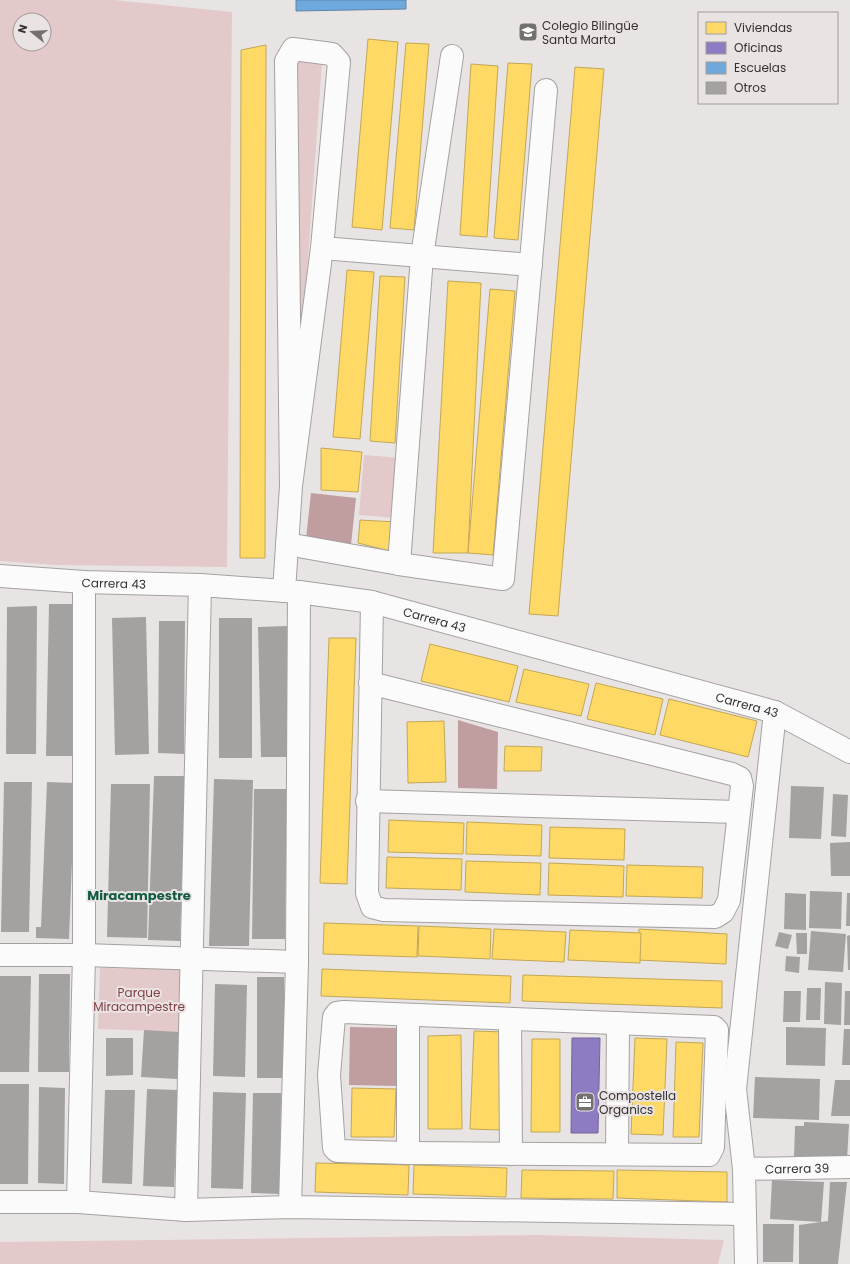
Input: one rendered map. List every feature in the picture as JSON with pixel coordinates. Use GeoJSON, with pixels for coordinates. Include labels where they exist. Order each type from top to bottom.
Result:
{"type":"FeatureCollection","features":[{"type":"Feature","properties":{"kind":"street"},"geometry":{"type":"LineString","coordinates":[[290,1207],[297,962],[291,592],[287,544],[291,486],[322,248],[339,62],[332,54],[293,49],[286,61],[291,486]]}},
{"type":"Feature","properties":{"kind":"street"},"geometry":{"type":"LineString","coordinates":[[399,564],[422,256],[452,56]]}},
{"type":"Feature","properties":{"kind":"street"},"geometry":{"type":"LineString","coordinates":[[287,544],[399,564],[503,579],[546,90]]}},
{"type":"Feature","properties":{"kind":"street"},"geometry":{"type":"LineString","coordinates":[[322,248],[531,265]]}},
{"type":"Feature","properties":{"kind":"street","name":"Carrera 43"},"geometry":{"type":"LineString","coordinates":[[0,576],[84,582],[200,585],[291,592],[372,602],[775,712],[850,752]]}},
{"type":"Feature","properties":{"kind":"street"},"geometry":{"type":"LineString","coordinates":[[78,1202],[84,955],[84,582]]}},
{"type":"Feature","properties":{"kind":"street"},"geometry":{"type":"LineString","coordinates":[[186,1210],[200,585]]}},
{"type":"Feature","properties":{"kind":"street"},"geometry":{"type":"LineString","coordinates":[[370,683],[732,774],[740,778],[742,786],[729,900],[723,912],[715,917],[384,910],[372,907],[367,893],[370,683],[372,602]]}},
{"type":"Feature","properties":{"kind":"street"},"geometry":{"type":"LineString","coordinates":[[746,1264],[744,1169],[735,1089],[775,712]]}},
{"type":"Feature","properties":{"kind":"street"},"geometry":{"type":"LineString","coordinates":[[368,801],[738,812]]}},
{"type":"Feature","properties":{"kind":"street"},"geometry":{"type":"LineString","coordinates":[[0,955],[84,955],[297,962]]}},
{"type":"Feature","properties":{"kind":"street"},"geometry":{"type":"LineString","coordinates":[[344,1012],[408,1016],[510,1019],[618,1022],[714,1027],[717,1030],[713,1147],[711,1151],[708,1155],[511,1154],[340,1152],[334,1148],[329,1075],[334,1017],[337,1013],[344,1012]]}},
{"type":"Feature","properties":{"kind":"street"},"geometry":{"type":"LineString","coordinates":[[408,1016],[408,1153]]}},
{"type":"Feature","properties":{"kind":"street"},"geometry":{"type":"LineString","coordinates":[[510,1019],[511,1154]]}},
{"type":"Feature","properties":{"kind":"street"},"geometry":{"type":"LineString","coordinates":[[617,1154],[618,1022]]}},
{"type":"Feature","properties":{"kind":"street"},"geometry":{"type":"LineString","coordinates":[[294,1075],[329,1075]]}},
{"type":"Feature","properties":{"kind":"street","name":"Carrera 39"},"geometry":{"type":"LineString","coordinates":[[744,1169],[850,1167]]}},
{"type":"Feature","properties":{"kind":"street"},"geometry":{"type":"LineString","coordinates":[[0,1202],[78,1202],[186,1210],[290,1207],[745,1214]]}},
{"type":"Feature","properties":{"kind":"green space"},"geometry":{"type":"Polygon","coordinates":[[[0,0],[114,0],[232,12],[227,567],[55,565],[0,561],[0,0]]]}},
{"type":"Feature","properties":{"kind":"green space"},"geometry":{"type":"Polygon","coordinates":[[[296,62],[322,63],[299,385],[296,62]]]}},
{"type":"Feature","properties":{"kind":"green space"},"geometry":{"type":"Polygon","coordinates":[[[364,455],[402,458],[397,518],[359,515],[364,455]]]}},
{"type":"Feature","properties":{"kind":"green space","name":"Parque Miracampestre"},"geometry":{"type":"Polygon","coordinates":[[[100,968],[183,969],[180,1032],[98,1029],[100,968]]]}},
{"type":"Feature","properties":{"kind":"green space"},"geometry":{"type":"Polygon","coordinates":[[[537,1235],[724,1240],[718,1264],[0,1264],[0,1242],[537,1235]]]}},
{"type":"Feature","properties":{"kind":"shaded area"},"geometry":{"type":"Polygon","coordinates":[[[311,493],[356,498],[351,545],[306,539],[311,493]]]}},
{"type":"Feature","properties":{"kind":"shaded area"},"geometry":{"type":"Polygon","coordinates":[[[458,720],[498,732],[497,789],[458,788],[458,720]]]}},
{"type":"Feature","properties":{"kind":"shaded area"},"geometry":{"type":"Polygon","coordinates":[[[350,1027],[398,1028],[396,1086],[349,1085],[350,1027]]]}},
{"type":"Feature","properties":{"kind":"building: Viviendas"},"geometry":{"type":"Polygon","coordinates":[[[368,39],[398,42],[382,230],[352,227],[368,39]]]}},
{"type":"Feature","properties":{"kind":"building: Viviendas"},"geometry":{"type":"Polygon","coordinates":[[[406,43],[429,44],[414,230],[390,228],[406,43]]]}},
{"type":"Feature","properties":{"kind":"building: Viviendas"},"geometry":{"type":"Polygon","coordinates":[[[266,45],[265,558],[240,558],[241,50],[266,45]]]}},
{"type":"Feature","properties":{"kind":"building: Viviendas"},"geometry":{"type":"Polygon","coordinates":[[[508,63],[532,64],[518,240],[494,238],[508,63]]]}},
{"type":"Feature","properties":{"kind":"building: Viviendas"},"geometry":{"type":"Polygon","coordinates":[[[471,64],[498,66],[487,237],[460,235],[471,64]]]}},
{"type":"Feature","properties":{"kind":"building: Viviendas"},"geometry":{"type":"Polygon","coordinates":[[[575,67],[604,69],[558,616],[529,614],[575,67]]]}},
{"type":"Feature","properties":{"kind":"building: Viviendas"},"geometry":{"type":"Polygon","coordinates":[[[347,270],[374,272],[360,439],[333,437],[347,270]]]}},
{"type":"Feature","properties":{"kind":"building: Viviendas"},"geometry":{"type":"Polygon","coordinates":[[[380,276],[405,277],[395,443],[370,441],[380,276]]]}},
{"type":"Feature","properties":{"kind":"building: Viviendas"},"geometry":{"type":"Polygon","coordinates":[[[448,281],[481,283],[468,553],[433,553],[448,281]]]}},
{"type":"Feature","properties":{"kind":"building: Viviendas"},"geometry":{"type":"Polygon","coordinates":[[[490,289],[515,291],[493,555],[468,553],[490,289]]]}},
{"type":"Feature","properties":{"kind":"building: Viviendas"},"geometry":{"type":"Polygon","coordinates":[[[321,448],[362,452],[358,492],[321,490],[321,448]]]}},
{"type":"Feature","properties":{"kind":"building: Viviendas"},"geometry":{"type":"Polygon","coordinates":[[[360,520],[396,522],[394,552],[358,543],[360,520]]]}},
{"type":"Feature","properties":{"kind":"building: Viviendas"},"geometry":{"type":"Polygon","coordinates":[[[329,638],[356,638],[347,884],[320,883],[329,638]]]}},
{"type":"Feature","properties":{"kind":"building: Viviendas"},"geometry":{"type":"Polygon","coordinates":[[[430,644],[518,666],[509,702],[421,681],[430,644]]]}},
{"type":"Feature","properties":{"kind":"building: Viviendas"},"geometry":{"type":"Polygon","coordinates":[[[524,669],[589,684],[581,716],[516,702],[524,669]]]}},
{"type":"Feature","properties":{"kind":"building: Viviendas"},"geometry":{"type":"Polygon","coordinates":[[[596,683],[663,699],[655,735],[587,719],[596,683]]]}},
{"type":"Feature","properties":{"kind":"building: Viviendas"},"geometry":{"type":"Polygon","coordinates":[[[669,699],[757,721],[748,757],[660,735],[669,699]]]}},
{"type":"Feature","properties":{"kind":"building: Viviendas"},"geometry":{"type":"Polygon","coordinates":[[[444,721],[446,782],[408,783],[407,722],[444,721]]]}},
{"type":"Feature","properties":{"kind":"building: Viviendas"},"geometry":{"type":"Polygon","coordinates":[[[505,746],[542,747],[541,771],[504,771],[505,746]]]}},
{"type":"Feature","properties":{"kind":"building: Viviendas"},"geometry":{"type":"Polygon","coordinates":[[[389,820],[464,823],[463,854],[388,852],[389,820]]]}},
{"type":"Feature","properties":{"kind":"building: Viviendas"},"geometry":{"type":"Polygon","coordinates":[[[467,822],[542,825],[541,856],[466,854],[467,822]]]}},
{"type":"Feature","properties":{"kind":"building: Viviendas"},"geometry":{"type":"Polygon","coordinates":[[[550,827],[625,829],[624,860],[549,858],[550,827]]]}},
{"type":"Feature","properties":{"kind":"building: Viviendas"},"geometry":{"type":"Polygon","coordinates":[[[387,857],[462,859],[461,890],[386,888],[387,857]]]}},
{"type":"Feature","properties":{"kind":"building: Viviendas"},"geometry":{"type":"Polygon","coordinates":[[[466,861],[541,863],[540,895],[465,892],[466,861]]]}},
{"type":"Feature","properties":{"kind":"building: Viviendas"},"geometry":{"type":"Polygon","coordinates":[[[549,863],[624,866],[623,897],[548,895],[549,863]]]}},
{"type":"Feature","properties":{"kind":"building: Viviendas"},"geometry":{"type":"Polygon","coordinates":[[[627,865],[703,867],[702,898],[626,896],[627,865]]]}},
{"type":"Feature","properties":{"kind":"building: Viviendas"},"geometry":{"type":"Polygon","coordinates":[[[324,923],[418,926],[417,957],[323,954],[324,923]]]}},
{"type":"Feature","properties":{"kind":"building: Viviendas"},"geometry":{"type":"Polygon","coordinates":[[[419,926],[491,929],[490,959],[418,956],[419,926]]]}},
{"type":"Feature","properties":{"kind":"building: Viviendas"},"geometry":{"type":"Polygon","coordinates":[[[494,929],[566,932],[564,962],[492,959],[494,929]]]}},
{"type":"Feature","properties":{"kind":"building: Viviendas"},"geometry":{"type":"Polygon","coordinates":[[[639,929],[727,934],[726,964],[637,960],[639,929]]]}},
{"type":"Feature","properties":{"kind":"building: Viviendas"},"geometry":{"type":"Polygon","coordinates":[[[570,930],[641,933],[640,963],[568,960],[570,930]]]}},
{"type":"Feature","properties":{"kind":"building: Viviendas"},"geometry":{"type":"Polygon","coordinates":[[[322,969],[511,976],[510,1003],[321,996],[322,969]]]}},
{"type":"Feature","properties":{"kind":"building: Viviendas"},"geometry":{"type":"Polygon","coordinates":[[[523,975],[722,981],[722,1008],[522,1001],[523,975]]]}},
{"type":"Feature","properties":{"kind":"building: Viviendas"},"geometry":{"type":"Polygon","coordinates":[[[474,1031],[505,1032],[501,1130],[470,1129],[474,1031]]]}},
{"type":"Feature","properties":{"kind":"building: Viviendas"},"geometry":{"type":"Polygon","coordinates":[[[461,1035],[462,1129],[428,1129],[428,1036],[461,1035]]]}},
{"type":"Feature","properties":{"kind":"building: Viviendas"},"geometry":{"type":"Polygon","coordinates":[[[635,1038],[667,1039],[663,1135],[631,1134],[635,1038]]]}},
{"type":"Feature","properties":{"kind":"building: Viviendas"},"geometry":{"type":"Polygon","coordinates":[[[532,1039],[560,1039],[560,1132],[531,1132],[532,1039]]]}},
{"type":"Feature","properties":{"kind":"building: Viviendas"},"geometry":{"type":"Polygon","coordinates":[[[676,1042],[703,1043],[699,1137],[673,1137],[676,1042]]]}},
{"type":"Feature","properties":{"kind":"building: Viviendas"},"geometry":{"type":"Polygon","coordinates":[[[352,1088],[396,1089],[394,1137],[351,1137],[352,1088]]]}},
{"type":"Feature","properties":{"kind":"building: Viviendas"},"geometry":{"type":"Polygon","coordinates":[[[316,1163],[409,1165],[408,1195],[315,1192],[316,1163]]]}},
{"type":"Feature","properties":{"kind":"building: Viviendas"},"geometry":{"type":"Polygon","coordinates":[[[414,1165],[507,1168],[506,1197],[413,1194],[414,1165]]]}},
{"type":"Feature","properties":{"kind":"building: Viviendas"},"geometry":{"type":"Polygon","coordinates":[[[522,1170],[614,1171],[613,1199],[521,1198],[522,1170]]]}},
{"type":"Feature","properties":{"kind":"building: Viviendas"},"geometry":{"type":"Polygon","coordinates":[[[617,1170],[727,1172],[727,1202],[617,1198],[617,1170]]]}},
{"type":"Feature","properties":{"kind":"building: Oficinas"},"geometry":{"type":"Polygon","coordinates":[[[572,1038],[600,1038],[598,1133],[571,1133],[572,1038]]]}},
{"type":"Feature","properties":{"kind":"building: Escuelas"},"geometry":{"type":"Polygon","coordinates":[[[296,0],[406,0],[406,9],[296,11],[296,0]]]}},
{"type":"Feature","properties":{"kind":"building: Otros"},"geometry":{"type":"Polygon","coordinates":[[[49,604],[75,604],[72,756],[46,756],[49,604]]]}},
{"type":"Feature","properties":{"kind":"building: Otros"},"geometry":{"type":"Polygon","coordinates":[[[37,606],[36,754],[6,754],[7,607],[37,606]]]}},
{"type":"Feature","properties":{"kind":"building: Otros"},"geometry":{"type":"Polygon","coordinates":[[[146,617],[149,754],[115,755],[112,618],[146,617]]]}},
{"type":"Feature","properties":{"kind":"building: Otros"},"geometry":{"type":"Polygon","coordinates":[[[219,618],[252,618],[252,758],[219,758],[219,618]]]}},
{"type":"Feature","properties":{"kind":"building: Otros"},"geometry":{"type":"Polygon","coordinates":[[[159,621],[185,621],[184,754],[158,753],[159,621]]]}},
{"type":"Feature","properties":{"kind":"building: Otros"},"geometry":{"type":"Polygon","coordinates":[[[287,626],[289,757],[261,757],[258,627],[287,626]]]}},
{"type":"Feature","properties":{"kind":"building: Otros"},"geometry":{"type":"Polygon","coordinates":[[[154,776],[185,776],[180,941],[148,940],[154,776]]]}},
{"type":"Feature","properties":{"kind":"building: Otros"},"geometry":{"type":"Polygon","coordinates":[[[214,779],[253,780],[249,946],[209,946],[214,779]]]}},
{"type":"Feature","properties":{"kind":"building: Otros"},"geometry":{"type":"Polygon","coordinates":[[[4,782],[32,782],[29,932],[1,932],[4,782]]]}},
{"type":"Feature","properties":{"kind":"building: Otros"},"geometry":{"type":"Polygon","coordinates":[[[47,782],[75,783],[69,939],[36,938],[36,927],[41,927],[47,782]]]}},
{"type":"Feature","properties":{"kind":"building: Otros"},"geometry":{"type":"Polygon","coordinates":[[[111,784],[150,784],[147,938],[107,937],[111,784]]]}},
{"type":"Feature","properties":{"kind":"building: Otros"},"geometry":{"type":"Polygon","coordinates":[[[791,786],[824,787],[821,839],[789,838],[791,786]]]}},
{"type":"Feature","properties":{"kind":"building: Otros"},"geometry":{"type":"Polygon","coordinates":[[[254,789],[287,789],[285,939],[252,939],[254,789]]]}},
{"type":"Feature","properties":{"kind":"building: Otros"},"geometry":{"type":"Polygon","coordinates":[[[833,794],[848,795],[846,837],[831,836],[833,794]]]}},
{"type":"Feature","properties":{"kind":"building: Otros"},"geometry":{"type":"Polygon","coordinates":[[[850,842],[850,876],[831,876],[830,843],[850,842]]]}},
{"type":"Feature","properties":{"kind":"building: Otros"},"geometry":{"type":"Polygon","coordinates":[[[810,891],[842,892],[841,929],[809,928],[810,891]]]}},
{"type":"Feature","properties":{"kind":"building: Otros"},"geometry":{"type":"Polygon","coordinates":[[[785,893],[806,894],[806,930],[784,929],[785,893]]]}},
{"type":"Feature","properties":{"kind":"building: Otros"},"geometry":{"type":"Polygon","coordinates":[[[847,893],[850,893],[850,926],[846,926],[847,893]]]}},
{"type":"Feature","properties":{"kind":"building: Otros"},"geometry":{"type":"Polygon","coordinates":[[[811,931],[846,934],[843,972],[808,970],[811,931]]]}},
{"type":"Feature","properties":{"kind":"building: Otros"},"geometry":{"type":"Polygon","coordinates":[[[779,932],[792,935],[788,949],[775,946],[779,932]]]}},
{"type":"Feature","properties":{"kind":"building: Otros"},"geometry":{"type":"Polygon","coordinates":[[[796,933],[807,933],[807,954],[797,954],[796,933]]]}},
{"type":"Feature","properties":{"kind":"building: Otros"},"geometry":{"type":"Polygon","coordinates":[[[850,935],[850,970],[848,970],[847,936],[850,935]]]}},
{"type":"Feature","properties":{"kind":"building: Otros"},"geometry":{"type":"Polygon","coordinates":[[[786,956],[800,957],[799,973],[785,971],[786,956]]]}},
{"type":"Feature","properties":{"kind":"building: Otros"},"geometry":{"type":"Polygon","coordinates":[[[39,974],[70,974],[69,1072],[38,1072],[39,974]]]}},
{"type":"Feature","properties":{"kind":"building: Otros"},"geometry":{"type":"Polygon","coordinates":[[[0,976],[31,976],[29,1072],[0,1072],[0,976]]]}},
{"type":"Feature","properties":{"kind":"building: Otros"},"geometry":{"type":"Polygon","coordinates":[[[257,977],[284,977],[284,1078],[257,1078],[257,977]]]}},
{"type":"Feature","properties":{"kind":"building: Otros"},"geometry":{"type":"Polygon","coordinates":[[[825,982],[842,983],[841,1025],[824,1024],[825,982]]]}},
{"type":"Feature","properties":{"kind":"building: Otros"},"geometry":{"type":"Polygon","coordinates":[[[215,984],[247,985],[245,1077],[213,1076],[215,984]]]}},
{"type":"Feature","properties":{"kind":"building: Otros"},"geometry":{"type":"Polygon","coordinates":[[[807,988],[821,988],[820,1020],[806,1020],[807,988]]]}},
{"type":"Feature","properties":{"kind":"building: Otros"},"geometry":{"type":"Polygon","coordinates":[[[784,991],[801,991],[800,1022],[783,1022],[784,991]]]}},
{"type":"Feature","properties":{"kind":"building: Otros"},"geometry":{"type":"Polygon","coordinates":[[[845,991],[850,991],[850,1025],[844,1025],[845,991]]]}},
{"type":"Feature","properties":{"kind":"building: Otros"},"geometry":{"type":"Polygon","coordinates":[[[786,1027],[826,1028],[825,1066],[786,1065],[786,1027]]]}},
{"type":"Feature","properties":{"kind":"building: Otros"},"geometry":{"type":"Polygon","coordinates":[[[844,1029],[850,1029],[850,1065],[842,1065],[844,1029]]]}},
{"type":"Feature","properties":{"kind":"building: Otros"},"geometry":{"type":"Polygon","coordinates":[[[144,1030],[180,1032],[177,1079],[141,1077],[144,1030]]]}},
{"type":"Feature","properties":{"kind":"building: Otros"},"geometry":{"type":"Polygon","coordinates":[[[106,1038],[133,1038],[133,1075],[106,1076],[106,1038]]]}},
{"type":"Feature","properties":{"kind":"building: Otros"},"geometry":{"type":"Polygon","coordinates":[[[755,1077],[820,1079],[819,1120],[753,1118],[755,1077]]]}},
{"type":"Feature","properties":{"kind":"building: Otros"},"geometry":{"type":"Polygon","coordinates":[[[835,1080],[850,1080],[850,1116],[831,1116],[835,1080]]]}},
{"type":"Feature","properties":{"kind":"building: Otros"},"geometry":{"type":"Polygon","coordinates":[[[0,1084],[29,1084],[28,1184],[0,1184],[0,1084]]]}},
{"type":"Feature","properties":{"kind":"building: Otros"},"geometry":{"type":"Polygon","coordinates":[[[39,1087],[65,1088],[64,1184],[38,1183],[39,1087]]]}},
{"type":"Feature","properties":{"kind":"building: Otros"},"geometry":{"type":"Polygon","coordinates":[[[147,1089],[178,1090],[174,1187],[143,1186],[147,1089]]]}},
{"type":"Feature","properties":{"kind":"building: Otros"},"geometry":{"type":"Polygon","coordinates":[[[105,1090],[135,1090],[132,1184],[102,1183],[105,1090]]]}},
{"type":"Feature","properties":{"kind":"building: Otros"},"geometry":{"type":"Polygon","coordinates":[[[213,1092],[246,1093],[243,1189],[211,1188],[213,1092]]]}},
{"type":"Feature","properties":{"kind":"building: Otros"},"geometry":{"type":"Polygon","coordinates":[[[253,1093],[281,1093],[280,1194],[251,1193],[253,1093]]]}},
{"type":"Feature","properties":{"kind":"building: Otros"},"geometry":{"type":"Polygon","coordinates":[[[804,1122],[849,1124],[847,1160],[794,1158],[795,1126],[804,1126],[804,1122]]]}},
{"type":"Feature","properties":{"kind":"building: Otros"},"geometry":{"type":"Polygon","coordinates":[[[772,1180],[824,1182],[821,1222],[770,1219],[772,1180]]]}},
{"type":"Feature","properties":{"kind":"building: Otros"},"geometry":{"type":"Polygon","coordinates":[[[830,1182],[847,1182],[838,1264],[799,1264],[799,1225],[828,1221],[830,1182]]]}},
{"type":"Feature","properties":{"kind":"building: Otros"},"geometry":{"type":"Polygon","coordinates":[[[763,1224],[794,1224],[793,1262],[763,1262],[763,1224]]]}},
{"type":"Feature","properties":{"kind":"place","name":"Colegio Bilingüe Santa Marta"},"geometry":{"type":"Point","coordinates":[528,32]}},
{"type":"Feature","properties":{"kind":"place","name":"Compostella Organics"},"geometry":{"type":"Point","coordinates":[585,1102]}},
{"type":"Feature","properties":{"kind":"district","name":"Miracampestre"},"geometry":{"type":"Point","coordinates":[139,895]}}]}
